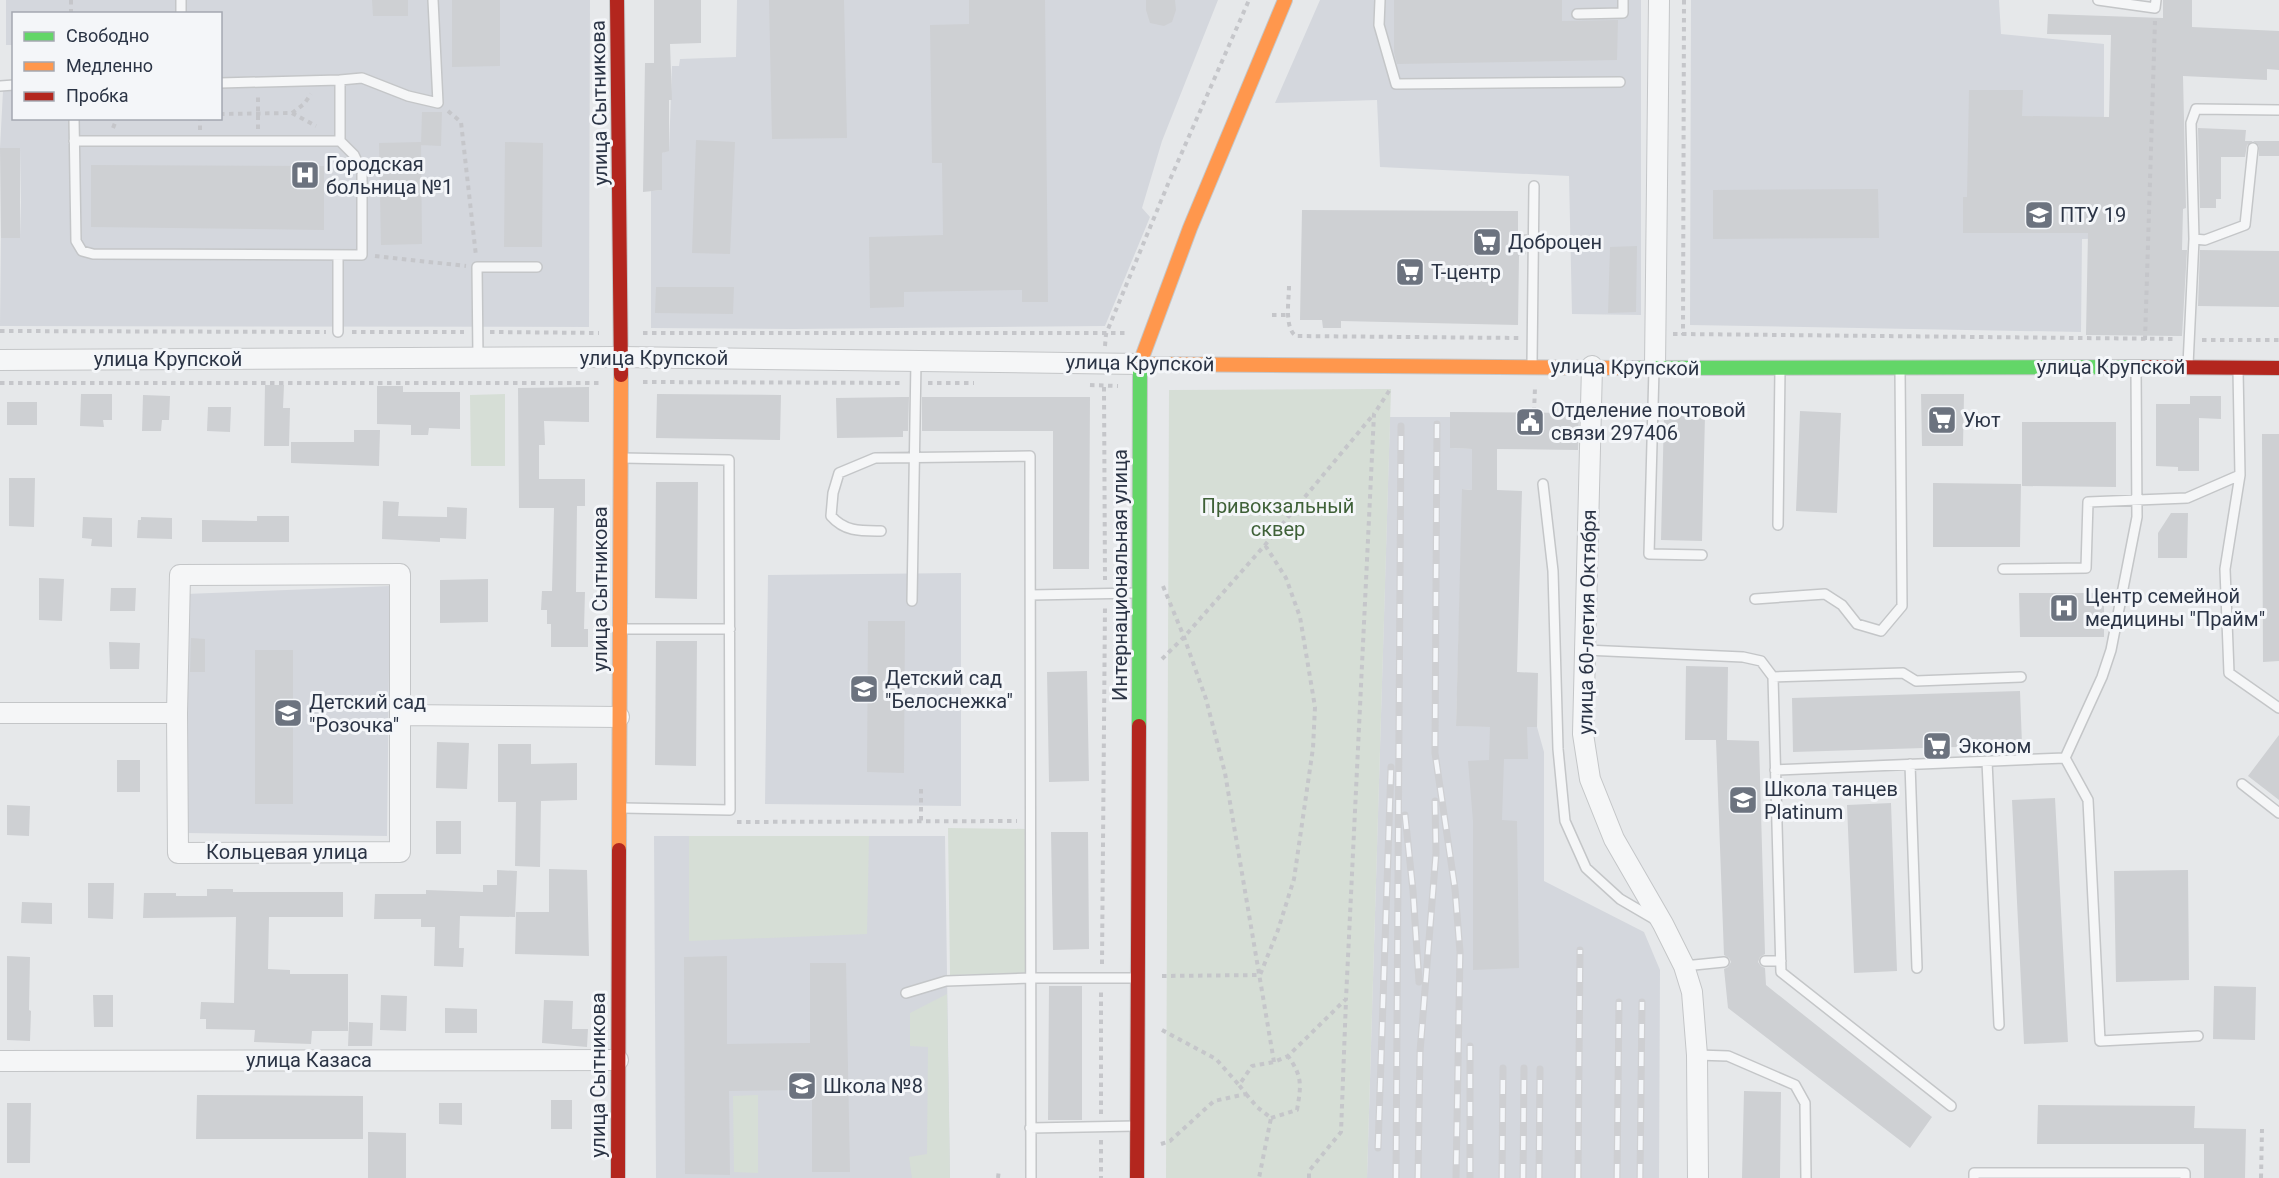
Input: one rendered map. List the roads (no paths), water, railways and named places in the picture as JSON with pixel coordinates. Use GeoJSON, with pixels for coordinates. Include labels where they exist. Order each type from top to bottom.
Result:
{"type":"FeatureCollection","features":[{"type":"Feature","properties":{"kind":"street","name":"улица Сытникова"},"geometry":{"type":"LineString","coordinates":[[617,0],[621,333],[618,1178]]}},
{"type":"Feature","properties":{"kind":"street","name":"Интернациональная улица"},"geometry":{"type":"LineString","coordinates":[[1137,1178],[1140,364],[1190,228],[1285,0]]}},
{"type":"Feature","properties":{"kind":"street"},"geometry":{"type":"LineString","coordinates":[[1654,368],[1659,0]]}},
{"type":"Feature","properties":{"kind":"street","name":"улица Крупской"},"geometry":{"type":"LineString","coordinates":[[0,360],[621,357],[1654,368],[1900,366],[2279,368]]}},
{"type":"Feature","properties":{"kind":"street","name":"улица 60-летия Октября"},"geometry":{"type":"LineString","coordinates":[[1592,366],[1583,735],[1590,779],[1614,839],[1663,924],[1684,966],[1692,992],[1697,1055],[1698,1178]]}},
{"type":"Feature","properties":{"kind":"street","name":"Кольцевая улица"},"geometry":{"type":"LineString","coordinates":[[400,574],[400,715],[400,852],[178,853],[177,712],[180,575],[400,574]]}},
{"type":"Feature","properties":{"kind":"street"},"geometry":{"type":"LineString","coordinates":[[0,713],[177,712]]}},
{"type":"Feature","properties":{"kind":"street"},"geometry":{"type":"LineString","coordinates":[[400,715],[619,717]]}},
{"type":"Feature","properties":{"kind":"street","name":"улица Казаса"},"geometry":{"type":"LineString","coordinates":[[0,1061],[618,1060]]}},
{"type":"Feature","properties":{"kind":"lane"},"geometry":{"type":"LineString","coordinates":[[222,83],[362,78],[408,96],[438,103],[433,0]]}},
{"type":"Feature","properties":{"kind":"lane"},"geometry":{"type":"LineString","coordinates":[[1380,0],[1379,25],[1396,84],[1620,82]]}},
{"type":"Feature","properties":{"kind":"lane"},"geometry":{"type":"LineString","coordinates":[[1577,14],[1623,13],[1623,0]]}},
{"type":"Feature","properties":{"kind":"lane"},"geometry":{"type":"LineString","coordinates":[[2098,0],[2156,4]]}},
{"type":"Feature","properties":{"kind":"lane"},"geometry":{"type":"LineString","coordinates":[[74,120],[76,241],[82,251],[93,254],[362,255],[362,172],[354,155],[340,141],[340,80]]}},
{"type":"Feature","properties":{"kind":"lane"},"geometry":{"type":"LineString","coordinates":[[2188,367],[2194,238],[2191,123],[2196,109],[2279,110]]}},
{"type":"Feature","properties":{"kind":"lane"},"geometry":{"type":"LineString","coordinates":[[74,141],[340,141]]}},
{"type":"Feature","properties":{"kind":"lane"},"geometry":{"type":"LineString","coordinates":[[2194,238],[2205,240],[2245,225],[2253,148]]}},
{"type":"Feature","properties":{"kind":"lane"},"geometry":{"type":"LineString","coordinates":[[1532,366],[1534,186]]}},
{"type":"Feature","properties":{"kind":"lane"},"geometry":{"type":"LineString","coordinates":[[338,255],[338,332]]}},
{"type":"Feature","properties":{"kind":"lane"},"geometry":{"type":"LineString","coordinates":[[477,358],[477,267],[537,267]]}},
{"type":"Feature","properties":{"kind":"lane"},"geometry":{"type":"LineString","coordinates":[[912,601],[916,361]]}},
{"type":"Feature","properties":{"kind":"lane"},"geometry":{"type":"LineString","coordinates":[[1755,599],[1825,594],[1842,605],[1857,624],[1881,631],[1902,606],[1900,366]]}},
{"type":"Feature","properties":{"kind":"lane"},"geometry":{"type":"LineString","coordinates":[[2065,758],[2102,677],[2111,650],[2137,517],[2140,366]]}},
{"type":"Feature","properties":{"kind":"lane"},"geometry":{"type":"LineString","coordinates":[[1654,368],[1649,554],[1702,555]]}},
{"type":"Feature","properties":{"kind":"lane"},"geometry":{"type":"LineString","coordinates":[[1778,525],[1780,368]]}},
{"type":"Feature","properties":{"kind":"lane"},"geometry":{"type":"LineString","coordinates":[[2238,368],[2240,475],[2225,568],[2229,673],[2279,708]]}},
{"type":"Feature","properties":{"kind":"lane"},"geometry":{"type":"LineString","coordinates":[[881,531],[855,531],[839,525],[831,516],[832,493],[839,473],[874,458],[1030,456],[1032,595],[1031,1178]]}},
{"type":"Feature","properties":{"kind":"lane"},"geometry":{"type":"LineString","coordinates":[[619,808],[730,810],[729,460],[620,458]]}},
{"type":"Feature","properties":{"kind":"lane"},"geometry":{"type":"LineString","coordinates":[[2003,569],[2086,568],[2088,502],[2187,498],[2240,475]]}},
{"type":"Feature","properties":{"kind":"lane"},"geometry":{"type":"LineString","coordinates":[[1543,484],[1552,571],[1558,749],[1565,821],[1586,868],[1620,899],[1663,924]]}},
{"type":"Feature","properties":{"kind":"lane"},"geometry":{"type":"LineString","coordinates":[[1032,595],[1140,593]]}},
{"type":"Feature","properties":{"kind":"lane"},"geometry":{"type":"LineString","coordinates":[[620,629],[730,629]]}},
{"type":"Feature","properties":{"kind":"lane"},"geometry":{"type":"LineString","coordinates":[[1585,650],[1743,657],[1761,661],[1773,677],[1781,972],[1951,1107]]}},
{"type":"Feature","properties":{"kind":"lane"},"geometry":{"type":"LineString","coordinates":[[1773,677],[1903,673],[1916,681],[2022,677]]}},
{"type":"Feature","properties":{"kind":"lane"},"geometry":{"type":"LineString","coordinates":[[1775,770],[2065,758]]}},
{"type":"Feature","properties":{"kind":"lane"},"geometry":{"type":"LineString","coordinates":[[2065,758],[2088,800],[2100,1041],[2198,1036]]}},
{"type":"Feature","properties":{"kind":"lane"},"geometry":{"type":"LineString","coordinates":[[1987,761],[1999,1025]]}},
{"type":"Feature","properties":{"kind":"lane"},"geometry":{"type":"LineString","coordinates":[[1910,764],[1917,968]]}},
{"type":"Feature","properties":{"kind":"lane"},"geometry":{"type":"LineString","coordinates":[[2242,784],[2279,813]]}},
{"type":"Feature","properties":{"kind":"lane"},"geometry":{"type":"LineString","coordinates":[[1765,961],[1781,961]]}},
{"type":"Feature","properties":{"kind":"lane"},"geometry":{"type":"LineString","coordinates":[[1684,966],[1724,962]]}},
{"type":"Feature","properties":{"kind":"lane"},"geometry":{"type":"LineString","coordinates":[[906,993],[946,981],[1139,978]]}},
{"type":"Feature","properties":{"kind":"lane"},"geometry":{"type":"LineString","coordinates":[[1697,1055],[1728,1056],[1796,1085],[1805,1103],[1806,1178]]}},
{"type":"Feature","properties":{"kind":"lane"},"geometry":{"type":"LineString","coordinates":[[1030,1128],[1138,1126]]}},
{"type":"Feature","properties":{"kind":"lane"},"geometry":{"type":"LineString","coordinates":[[1974,1178],[1974,1173],[2185,1173],[2185,1178]]}},
{"type":"Feature","properties":{"kind":"railway"},"geometry":{"type":"LineString","coordinates":[[1437,424],[1435,753],[1455,889],[1460,952],[1456,1178]]}},
{"type":"Feature","properties":{"kind":"railway"},"geometry":{"type":"LineString","coordinates":[[1396,1178],[1401,426]]}},
{"type":"Feature","properties":{"kind":"railway"},"geometry":{"type":"LineString","coordinates":[[1378,1148],[1391,767]]}},
{"type":"Feature","properties":{"kind":"railway"},"geometry":{"type":"LineString","coordinates":[[1418,1178],[1420,1052],[1436,853],[1435,801]]}},
{"type":"Feature","properties":{"kind":"railway"},"geometry":{"type":"LineString","coordinates":[[1405,815],[1419,982]]}},
{"type":"Feature","properties":{"kind":"railway"},"geometry":{"type":"LineString","coordinates":[[1578,1178],[1580,950]]}},
{"type":"Feature","properties":{"kind":"railway"},"geometry":{"type":"LineString","coordinates":[[1617,1178],[1619,1002]]}},
{"type":"Feature","properties":{"kind":"railway"},"geometry":{"type":"LineString","coordinates":[[1640,1178],[1642,1002]]}},
{"type":"Feature","properties":{"kind":"railway"},"geometry":{"type":"LineString","coordinates":[[1470,1046],[1470,1178]]}},
{"type":"Feature","properties":{"kind":"railway"},"geometry":{"type":"LineString","coordinates":[[1502,1178],[1503,1068]]}},
{"type":"Feature","properties":{"kind":"railway"},"geometry":{"type":"LineString","coordinates":[[1523,1178],[1524,1068]]}},
{"type":"Feature","properties":{"kind":"railway"},"geometry":{"type":"LineString","coordinates":[[1539,1178],[1540,1069]]}},
{"type":"Feature","properties":{"kind":"place","name":"Городская больница №1"},"geometry":{"type":"Point","coordinates":[305,175]}},
{"type":"Feature","properties":{"kind":"place","name":"ПТУ 19"},"geometry":{"type":"Point","coordinates":[2039,215]}},
{"type":"Feature","properties":{"kind":"place","name":"Доброцен"},"geometry":{"type":"Point","coordinates":[1487,242]}},
{"type":"Feature","properties":{"kind":"place","name":"Т-центр"},"geometry":{"type":"Point","coordinates":[1410,272]}},
{"type":"Feature","properties":{"kind":"place","name":"Уют"},"geometry":{"type":"Point","coordinates":[1942,420]}},
{"type":"Feature","properties":{"kind":"place","name":"Отделение почтовой связи 297406"},"geometry":{"type":"Point","coordinates":[1530,422]}},
{"type":"Feature","properties":{"kind":"place","name":"Центр семейной медицины \"Прайм\""},"geometry":{"type":"Point","coordinates":[2064,608]}},
{"type":"Feature","properties":{"kind":"place","name":"Детский сад \"Белоснежка\""},"geometry":{"type":"Point","coordinates":[864,689]}},
{"type":"Feature","properties":{"kind":"place","name":"Детский сад \"Розочка\""},"geometry":{"type":"Point","coordinates":[288,713]}},
{"type":"Feature","properties":{"kind":"place","name":"Эконом"},"geometry":{"type":"Point","coordinates":[1937,746]}},
{"type":"Feature","properties":{"kind":"place","name":"Школа танцев Platinum"},"geometry":{"type":"Point","coordinates":[1743,800]}},
{"type":"Feature","properties":{"kind":"place","name":"Школа №8"},"geometry":{"type":"Point","coordinates":[802,1086]}},
{"type":"Feature","properties":{"kind":"park label","name":"Привокзальный сквер"},"geometry":{"type":"Point","coordinates":[1278,518]}}]}
